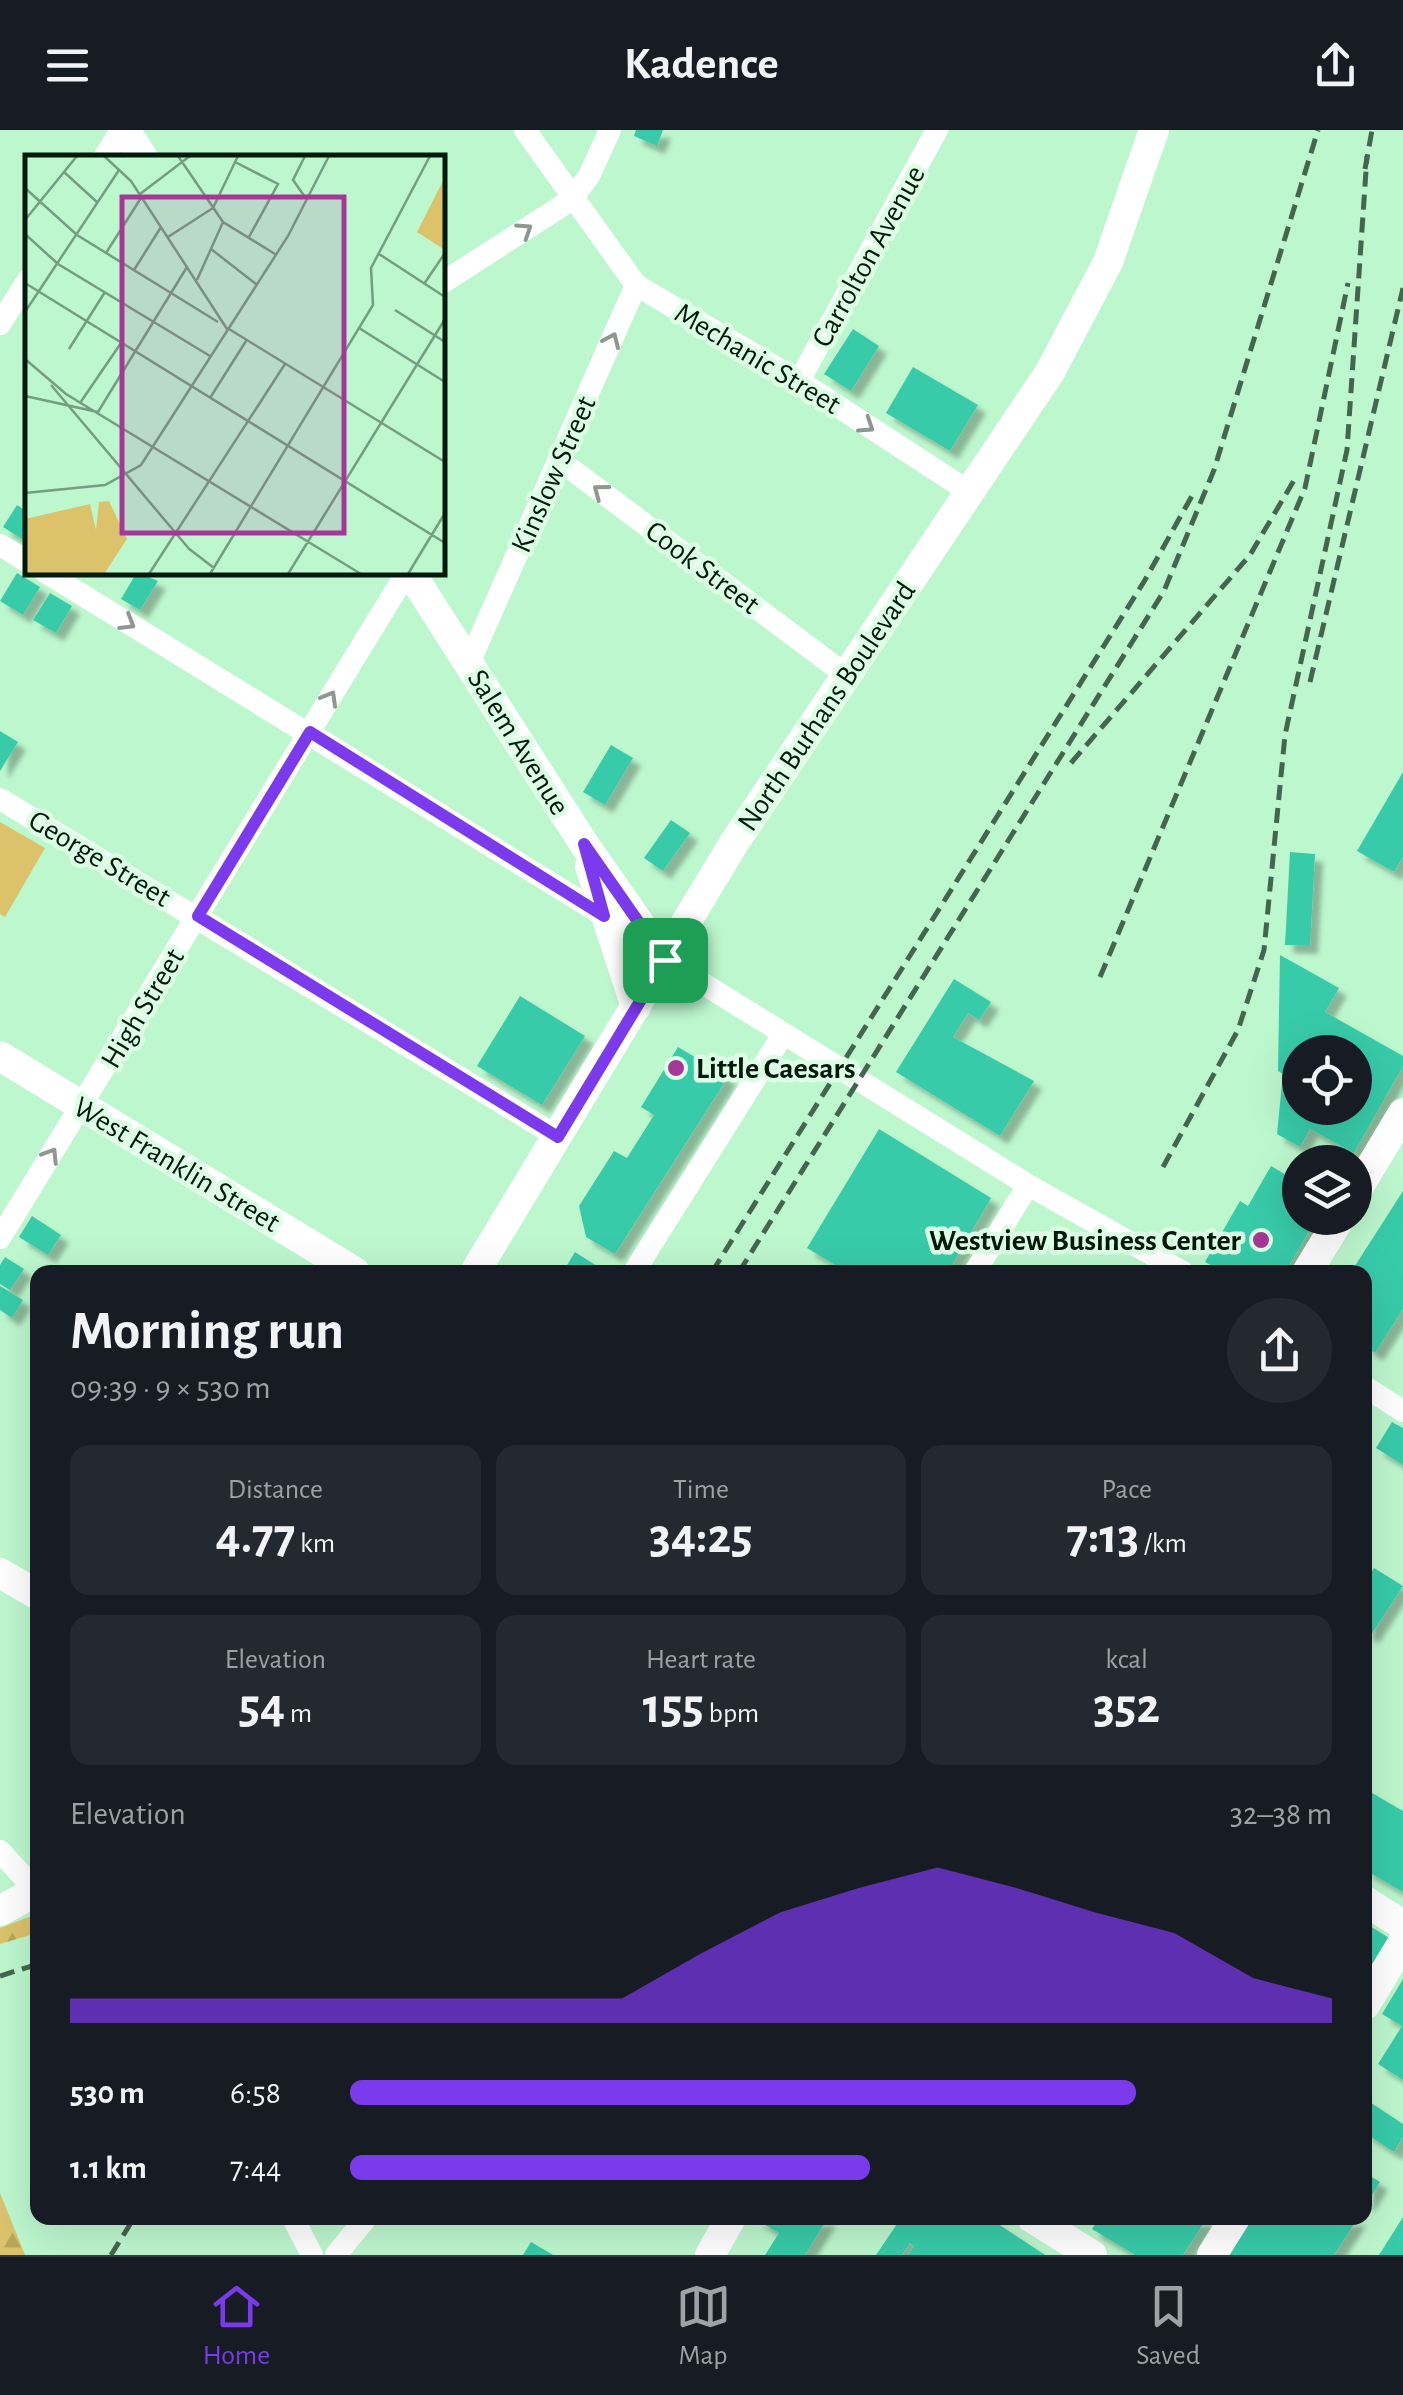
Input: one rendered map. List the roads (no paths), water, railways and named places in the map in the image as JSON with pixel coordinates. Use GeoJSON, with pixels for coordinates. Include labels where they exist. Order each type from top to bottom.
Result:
{"type":"FeatureCollection","features":[{"type":"Feature","properties":{"kind":"main road"},"geometry":{"type":"LineString","coordinates":[[123,130],[141,155]]}},
{"type":"Feature","properties":{"kind":"main road","name":"North Burhans Boulevard"},"geometry":{"type":"LineString","coordinates":[[479,1265],[734,843],[1050,372],[1108,262],[1154,130]]}},
{"type":"Feature","properties":{"kind":"main road","name":"Salem Avenue"},"geometry":{"type":"LineString","coordinates":[[411,575],[584,844],[665,960]]}},
{"type":"Feature","properties":{"kind":"main road"},"geometry":{"type":"LineString","coordinates":[[584,844],[636,1007]]}},
{"type":"Feature","properties":{"kind":"main road","name":"West Franklin Street"},"geometry":{"type":"LineString","coordinates":[[0,1056],[342,1265]]}},
{"type":"Feature","properties":{"kind":"main road"},"geometry":{"type":"LineString","coordinates":[[1372,1165],[1403,1113]]}},
{"type":"Feature","properties":{"kind":"main road"},"geometry":{"type":"LineString","coordinates":[[1312,1265],[1330,1235]]}},
{"type":"Feature","properties":{"kind":"main road"},"geometry":{"type":"LineString","coordinates":[[0,1573],[30,1590]]}},
{"type":"Feature","properties":{"kind":"main road"},"geometry":{"type":"LineString","coordinates":[[0,1911],[30,1895]]}},
{"type":"Feature","properties":{"kind":"main road"},"geometry":{"type":"LineString","coordinates":[[1372,1905],[1403,1925]]}},
{"type":"Feature","properties":{"kind":"main road"},"geometry":{"type":"LineString","coordinates":[[1372,1993],[1403,1942]]}},
{"type":"Feature","properties":{"kind":"main road"},"geometry":{"type":"LineString","coordinates":[[710,2255],[728,2225]]}},
{"type":"Feature","properties":{"kind":"main road"},"geometry":{"type":"LineString","coordinates":[[1043,2225],[1092,2255]]}},
{"type":"Feature","properties":{"kind":"main road"},"geometry":{"type":"LineString","coordinates":[[1212,2255],[1231,2225]]}},
{"type":"Feature","properties":{"kind":"street"},"geometry":{"type":"LineString","coordinates":[[106,155],[123,130]]}},
{"type":"Feature","properties":{"kind":"street","name":"Mechanic Street"},"geometry":{"type":"LineString","coordinates":[[524,130],[636,285],[799,382],[968,491]]}},
{"type":"Feature","properties":{"kind":"street"},"geometry":{"type":"LineString","coordinates":[[445,281],[571,200],[589,176],[610,130]]}},
{"type":"Feature","properties":{"kind":"street","name":"Carrolton Avenue"},"geometry":{"type":"LineString","coordinates":[[799,382],[937,130]]}},
{"type":"Feature","properties":{"kind":"street"},"geometry":{"type":"LineString","coordinates":[[0,324],[25,285]]}},
{"type":"Feature","properties":{"kind":"street","name":"Kinslow Street"},"geometry":{"type":"LineString","coordinates":[[469,663],[636,285]]}},
{"type":"Feature","properties":{"kind":"street","name":"Cook Street"},"geometry":{"type":"LineString","coordinates":[[559,460],[846,675]]}},
{"type":"Feature","properties":{"kind":"street"},"geometry":{"type":"LineString","coordinates":[[0,545],[25,560]]}},
{"type":"Feature","properties":{"kind":"street"},"geometry":{"type":"LineString","coordinates":[[56,575],[83,582],[310,732],[604,916]]}},
{"type":"Feature","properties":{"kind":"street","name":"High Street"},"geometry":{"type":"LineString","coordinates":[[0,1238],[407,575]]}},
{"type":"Feature","properties":{"kind":"street","name":"George Street"},"geometry":{"type":"LineString","coordinates":[[0,799],[558,1137]]}},
{"type":"Feature","properties":{"kind":"street"},"geometry":{"type":"LineString","coordinates":[[665,960],[1028,1185],[1171,1265]]}},
{"type":"Feature","properties":{"kind":"street"},"geometry":{"type":"LineString","coordinates":[[638,1265],[782,1036]]}},
{"type":"Feature","properties":{"kind":"street"},"geometry":{"type":"LineString","coordinates":[[979,1265],[1028,1185]]}},
{"type":"Feature","properties":{"kind":"street"},"geometry":{"type":"LineString","coordinates":[[1372,1391],[1403,1411]]}},
{"type":"Feature","properties":{"kind":"street"},"geometry":{"type":"LineString","coordinates":[[0,1851],[30,1883]]}},
{"type":"Feature","properties":{"kind":"street"},"geometry":{"type":"LineString","coordinates":[[297,2225],[312,2255]]}},
{"type":"Feature","properties":{"kind":"street"},"geometry":{"type":"LineString","coordinates":[[336,2255],[360,2225]]}},
{"type":"Feature","properties":{"kind":"railway"},"geometry":{"type":"LineString","coordinates":[[743,1265],[1164,591],[1214,470],[1318,130]]}},
{"type":"Feature","properties":{"kind":"railway"},"geometry":{"type":"LineString","coordinates":[[1365,169],[1372,130]]}},
{"type":"Feature","properties":{"kind":"railway"},"geometry":{"type":"LineString","coordinates":[[1163,1167],[1238,1030],[1264,950],[1285,735],[1347,450],[1367,156]]}},
{"type":"Feature","properties":{"kind":"railway"},"geometry":{"type":"LineString","coordinates":[[1100,977],[1305,488],[1348,283]]}},
{"type":"Feature","properties":{"kind":"railway"},"geometry":{"type":"LineString","coordinates":[[1310,682],[1403,288]]}},
{"type":"Feature","properties":{"kind":"railway"},"geometry":{"type":"LineString","coordinates":[[1071,763],[1250,555],[1296,477]]}},
{"type":"Feature","properties":{"kind":"railway"},"geometry":{"type":"LineString","coordinates":[[716,1265],[1145,580],[1193,494]]}},
{"type":"Feature","properties":{"kind":"railway"},"geometry":{"type":"LineString","coordinates":[[0,1976],[30,1967]]}},
{"type":"Feature","properties":{"kind":"railway"},"geometry":{"type":"LineString","coordinates":[[111,2255],[130,2225]]}},
{"type":"Feature","properties":{"kind":"place","name":"Little Caesars"},"geometry":{"type":"Point","coordinates":[676,1068]}},
{"type":"Feature","properties":{"kind":"place","name":"Westview Business Center"},"geometry":{"type":"Point","coordinates":[1261,1240]}}]}
